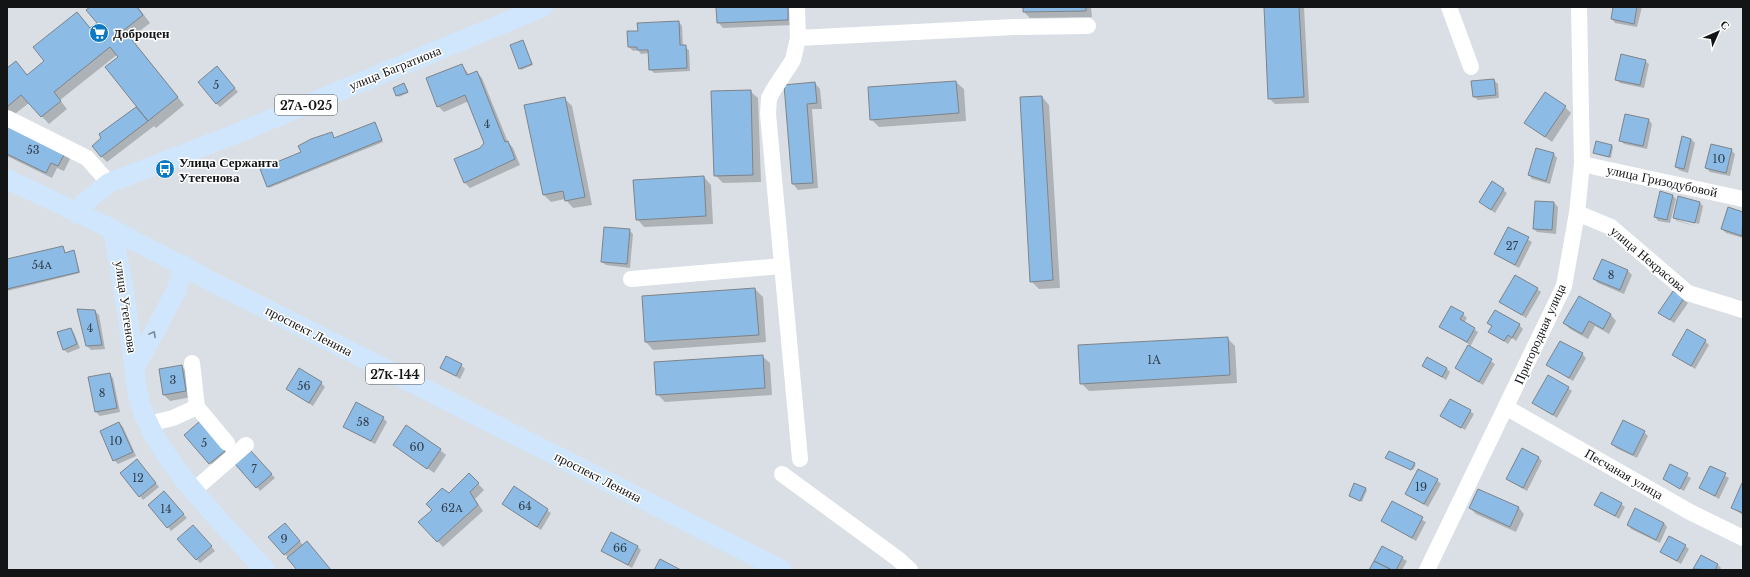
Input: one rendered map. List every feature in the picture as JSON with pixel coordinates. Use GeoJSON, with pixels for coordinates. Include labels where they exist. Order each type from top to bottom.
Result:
{"type":"FeatureCollection","features":[{"type":"Feature","properties":{"kind":"main road","name":"улица Багратиона"},"geometry":{"type":"LineString","coordinates":[[78,214],[85,202],[109,183],[238,133],[544,7]]}},
{"type":"Feature","properties":{"kind":"main road","name":"проспект Ленина"},"geometry":{"type":"LineString","coordinates":[[7,179],[112,229],[213,282],[782,570]]}},
{"type":"Feature","properties":{"kind":"main road","name":"улица Утегенова"},"geometry":{"type":"LineString","coordinates":[[112,229],[120,264],[135,368]]}},
{"type":"Feature","properties":{"kind":"main road","name":"улица Утегенова"},"geometry":{"type":"LineString","coordinates":[[135,368],[176,291],[184,266]]}},
{"type":"Feature","properties":{"kind":"main road"},"geometry":{"type":"LineString","coordinates":[[135,368],[140,401],[148,424],[157,441],[194,490],[265,570]]}},
{"type":"Feature","properties":{"kind":"street"},"geometry":{"type":"LineString","coordinates":[[797,7],[798,38],[793,60],[769,98],[768,114],[800,459]]}},
{"type":"Feature","properties":{"kind":"street"},"geometry":{"type":"LineString","coordinates":[[1449,7],[1471,68]]}},
{"type":"Feature","properties":{"kind":"street","name":"Пригородная улица"},"geometry":{"type":"LineString","coordinates":[[1427,570],[1440,540],[1507,408],[1564,286],[1577,213],[1582,164],[1579,7]]}},
{"type":"Feature","properties":{"kind":"street"},"geometry":{"type":"LineString","coordinates":[[798,38],[1014,27],[1088,26]]}},
{"type":"Feature","properties":{"kind":"street"},"geometry":{"type":"LineString","coordinates":[[7,118],[87,158],[109,183]]}},
{"type":"Feature","properties":{"kind":"street","name":"улица Гризодубовой"},"geometry":{"type":"LineString","coordinates":[[1582,164],[1743,199]]}},
{"type":"Feature","properties":{"kind":"street","name":"улица Некрасова"},"geometry":{"type":"LineString","coordinates":[[1577,213],[1611,227],[1688,293],[1743,310]]}},
{"type":"Feature","properties":{"kind":"street"},"geometry":{"type":"LineString","coordinates":[[632,279],[782,266]]}},
{"type":"Feature","properties":{"kind":"street"},"geometry":{"type":"LineString","coordinates":[[192,363],[197,407],[227,443]]}},
{"type":"Feature","properties":{"kind":"street"},"geometry":{"type":"LineString","coordinates":[[148,424],[173,418],[197,407]]}},
{"type":"Feature","properties":{"kind":"street","name":"Песчаная улица"},"geometry":{"type":"LineString","coordinates":[[1507,408],[1690,512],[1743,538]]}},
{"type":"Feature","properties":{"kind":"street"},"geometry":{"type":"LineString","coordinates":[[194,490],[246,445]]}},
{"type":"Feature","properties":{"kind":"street"},"geometry":{"type":"LineString","coordinates":[[782,474],[898,559],[910,570]]}},
{"type":"Feature","properties":{"kind":"building"},"geometry":{"type":"Polygon","coordinates":[[[90,7],[137,7],[143,15],[124,30],[178,97],[148,121],[105,67],[118,57],[110,47],[54,92],[61,101],[41,117],[21,95],[7,107],[7,68],[16,61],[27,75],[44,61],[33,47],[77,12],[90,28],[97,23],[86,10],[90,7]]]}},
{"type":"Feature","properties":{"kind":"building"},"geometry":{"type":"Polygon","coordinates":[[[716,7],[788,7],[788,20],[717,23],[716,7]]]}},
{"type":"Feature","properties":{"kind":"building"},"geometry":{"type":"Polygon","coordinates":[[[1023,7],[1086,7],[1086,11],[1023,12],[1023,7]]]}},
{"type":"Feature","properties":{"kind":"building"},"geometry":{"type":"Polygon","coordinates":[[[1264,7],[1299,7],[1304,97],[1268,99],[1264,7]]]}},
{"type":"Feature","properties":{"kind":"building"},"geometry":{"type":"Polygon","coordinates":[[[1613,7],[1637,7],[1634,24],[1611,19],[1613,7]]]}},
{"type":"Feature","properties":{"kind":"building"},"geometry":{"type":"Polygon","coordinates":[[[679,21],[680,45],[686,45],[687,68],[649,70],[648,50],[637,50],[637,47],[628,47],[627,31],[638,31],[637,23],[679,21]]]}},
{"type":"Feature","properties":{"kind":"building"},"geometry":{"type":"Polygon","coordinates":[[[523,40],[532,64],[519,69],[510,45],[523,40]]]}},
{"type":"Feature","properties":{"kind":"building"},"geometry":{"type":"Polygon","coordinates":[[[1621,54],[1646,60],[1640,85],[1615,80],[1621,54]]]}},
{"type":"Feature","properties":{"kind":"building"},"geometry":{"type":"Polygon","coordinates":[[[462,64],[467,75],[477,71],[505,142],[508,141],[515,159],[464,183],[454,159],[480,148],[484,143],[465,95],[437,107],[426,78],[462,64]]]}},
{"type":"Feature","properties":{"kind":"building"},"geometry":{"type":"Polygon","coordinates":[[[217,66],[235,88],[216,104],[198,82],[217,66]]]}},
{"type":"Feature","properties":{"kind":"building"},"geometry":{"type":"Polygon","coordinates":[[[1494,79],[1496,95],[1473,97],[1471,81],[1494,79]]]}},
{"type":"Feature","properties":{"kind":"building"},"geometry":{"type":"Polygon","coordinates":[[[956,81],[959,113],[870,120],[868,87],[956,81]]]}},
{"type":"Feature","properties":{"kind":"building"},"geometry":{"type":"Polygon","coordinates":[[[815,82],[817,103],[807,104],[813,183],[792,184],[784,85],[815,82]]]}},
{"type":"Feature","properties":{"kind":"building"},"geometry":{"type":"Polygon","coordinates":[[[404,83],[408,92],[396,96],[393,88],[404,83]]]}},
{"type":"Feature","properties":{"kind":"building"},"geometry":{"type":"Polygon","coordinates":[[[751,90],[753,175],[714,176],[711,91],[751,90]]]}},
{"type":"Feature","properties":{"kind":"building"},"geometry":{"type":"Polygon","coordinates":[[[1545,92],[1566,106],[1545,137],[1524,123],[1545,92]]]}},
{"type":"Feature","properties":{"kind":"building"},"geometry":{"type":"Polygon","coordinates":[[[1042,96],[1053,280],[1030,282],[1020,97],[1042,96]]]}},
{"type":"Feature","properties":{"kind":"building"},"geometry":{"type":"Polygon","coordinates":[[[565,97],[585,197],[565,201],[563,191],[543,195],[524,105],[565,97]]]}},
{"type":"Feature","properties":{"kind":"building"},"geometry":{"type":"Polygon","coordinates":[[[136,107],[148,121],[101,157],[92,146],[101,138],[99,134],[136,107]]]}},
{"type":"Feature","properties":{"kind":"building"},"geometry":{"type":"Polygon","coordinates":[[[1625,114],[1649,119],[1643,146],[1619,141],[1625,114]]]}},
{"type":"Feature","properties":{"kind":"building"},"geometry":{"type":"Polygon","coordinates":[[[375,122],[382,140],[267,187],[260,169],[301,152],[298,146],[311,139],[332,132],[334,138],[375,122]]]}},
{"type":"Feature","properties":{"kind":"building"},"geometry":{"type":"Polygon","coordinates":[[[7,125],[65,153],[58,166],[51,163],[46,173],[7,154],[7,125]]]}},
{"type":"Feature","properties":{"kind":"building"},"geometry":{"type":"Polygon","coordinates":[[[1682,136],[1691,139],[1684,169],[1675,167],[1682,136]]]}},
{"type":"Feature","properties":{"kind":"building"},"geometry":{"type":"Polygon","coordinates":[[[1596,141],[1612,145],[1609,157],[1593,153],[1596,141]]]}},
{"type":"Feature","properties":{"kind":"building"},"geometry":{"type":"Polygon","coordinates":[[[1711,144],[1732,149],[1726,173],[1705,168],[1711,144]]]}},
{"type":"Feature","properties":{"kind":"building"},"geometry":{"type":"Polygon","coordinates":[[[1536,148],[1554,153],[1546,181],[1528,175],[1536,148]]]}},
{"type":"Feature","properties":{"kind":"building"},"geometry":{"type":"Polygon","coordinates":[[[704,176],[706,216],[636,220],[633,180],[704,176]]]}},
{"type":"Feature","properties":{"kind":"building"},"geometry":{"type":"Polygon","coordinates":[[[1492,181],[1504,189],[1491,210],[1479,202],[1492,181]]]}},
{"type":"Feature","properties":{"kind":"building"},"geometry":{"type":"Polygon","coordinates":[[[1660,191],[1673,195],[1667,220],[1654,217],[1660,191]]]}},
{"type":"Feature","properties":{"kind":"building"},"geometry":{"type":"Polygon","coordinates":[[[1678,196],[1700,202],[1695,223],[1673,218],[1678,196]]]}},
{"type":"Feature","properties":{"kind":"building"},"geometry":{"type":"Polygon","coordinates":[[[1535,201],[1554,202],[1552,230],[1533,229],[1535,201]]]}},
{"type":"Feature","properties":{"kind":"building"},"geometry":{"type":"Polygon","coordinates":[[[1728,207],[1743,212],[1742,236],[1721,229],[1728,207]]]}},
{"type":"Feature","properties":{"kind":"building"},"geometry":{"type":"Polygon","coordinates":[[[604,227],[630,229],[627,264],[601,262],[604,227]]]}},
{"type":"Feature","properties":{"kind":"building"},"geometry":{"type":"Polygon","coordinates":[[[1508,227],[1529,237],[1515,265],[1494,254],[1508,227]]]}},
{"type":"Feature","properties":{"kind":"building"},"geometry":{"type":"Polygon","coordinates":[[[63,246],[65,253],[74,250],[79,272],[7,289],[7,259],[63,246]]]}},
{"type":"Feature","properties":{"kind":"building"},"geometry":{"type":"Polygon","coordinates":[[[1602,259],[1628,270],[1620,290],[1593,279],[1602,259]]]}},
{"type":"Feature","properties":{"kind":"building"},"geometry":{"type":"Polygon","coordinates":[[[1515,275],[1538,288],[1522,315],[1499,302],[1515,275]]]}},
{"type":"Feature","properties":{"kind":"building"},"geometry":{"type":"Polygon","coordinates":[[[755,288],[759,335],[645,342],[642,296],[755,288]]]}},
{"type":"Feature","properties":{"kind":"building"},"geometry":{"type":"Polygon","coordinates":[[[1673,291],[1684,298],[1670,320],[1658,313],[1673,291]]]}},
{"type":"Feature","properties":{"kind":"building"},"geometry":{"type":"Polygon","coordinates":[[[1579,296],[1611,314],[1603,329],[1589,321],[1582,334],[1563,323],[1579,296]]]}},
{"type":"Feature","properties":{"kind":"building"},"geometry":{"type":"Polygon","coordinates":[[[1451,306],[1464,313],[1460,319],[1475,328],[1467,342],[1439,327],[1451,306]]]}},
{"type":"Feature","properties":{"kind":"building"},"geometry":{"type":"Polygon","coordinates":[[[77,309],[95,310],[102,345],[86,346],[77,309]]]}},
{"type":"Feature","properties":{"kind":"building"},"geometry":{"type":"Polygon","coordinates":[[[1495,310],[1520,324],[1512,338],[1508,335],[1504,341],[1488,332],[1492,326],[1487,323],[1495,310]]]}},
{"type":"Feature","properties":{"kind":"building"},"geometry":{"type":"Polygon","coordinates":[[[71,328],[77,344],[63,350],[57,332],[71,328]]]}},
{"type":"Feature","properties":{"kind":"building"},"geometry":{"type":"Polygon","coordinates":[[[1687,329],[1706,340],[1691,366],[1672,355],[1687,329]]]}},
{"type":"Feature","properties":{"kind":"building"},"geometry":{"type":"Polygon","coordinates":[[[1228,337],[1230,375],[1080,384],[1078,345],[1228,337]]]}},
{"type":"Feature","properties":{"kind":"building"},"geometry":{"type":"Polygon","coordinates":[[[1560,341],[1583,353],[1569,378],[1546,365],[1560,341]]]}},
{"type":"Feature","properties":{"kind":"building"},"geometry":{"type":"Polygon","coordinates":[[[1468,345],[1492,359],[1479,382],[1455,368],[1468,345]]]}},
{"type":"Feature","properties":{"kind":"building"},"geometry":{"type":"Polygon","coordinates":[[[763,355],[765,388],[656,395],[654,362],[763,355]]]}},
{"type":"Feature","properties":{"kind":"building"},"geometry":{"type":"Polygon","coordinates":[[[446,356],[462,364],[456,376],[440,368],[446,356]]]}},
{"type":"Feature","properties":{"kind":"building"},"geometry":{"type":"Polygon","coordinates":[[[1427,357],[1447,368],[1442,377],[1422,366],[1427,357]]]}},
{"type":"Feature","properties":{"kind":"building"},"geometry":{"type":"Polygon","coordinates":[[[182,365],[186,391],[163,395],[159,369],[182,365]]]}},
{"type":"Feature","properties":{"kind":"building"},"geometry":{"type":"Polygon","coordinates":[[[299,368],[322,382],[309,403],[286,389],[299,368]]]}},
{"type":"Feature","properties":{"kind":"building"},"geometry":{"type":"Polygon","coordinates":[[[110,373],[117,408],[95,412],[88,377],[110,373]]]}},
{"type":"Feature","properties":{"kind":"building"},"geometry":{"type":"Polygon","coordinates":[[[1548,375],[1569,387],[1553,415],[1532,403],[1548,375]]]}},
{"type":"Feature","properties":{"kind":"building"},"geometry":{"type":"Polygon","coordinates":[[[1450,399],[1471,410],[1461,428],[1440,416],[1450,399]]]}},
{"type":"Feature","properties":{"kind":"building"},"geometry":{"type":"Polygon","coordinates":[[[356,402],[384,417],[371,441],[343,427],[356,402]]]}},
{"type":"Feature","properties":{"kind":"building"},"geometry":{"type":"Polygon","coordinates":[[[1623,420],[1645,431],[1633,455],[1611,444],[1623,420]]]}},
{"type":"Feature","properties":{"kind":"building"},"geometry":{"type":"Polygon","coordinates":[[[200,421],[225,451],[209,464],[184,435],[200,421]]]}},
{"type":"Feature","properties":{"kind":"building"},"geometry":{"type":"Polygon","coordinates":[[[119,422],[133,452],[113,461],[100,431],[119,422]]]}},
{"type":"Feature","properties":{"kind":"building"},"geometry":{"type":"Polygon","coordinates":[[[406,425],[441,449],[427,469],[393,445],[406,425]]]}},
{"type":"Feature","properties":{"kind":"building"},"geometry":{"type":"Polygon","coordinates":[[[1522,448],[1539,457],[1523,488],[1506,479],[1522,448]]]}},
{"type":"Feature","properties":{"kind":"building"},"geometry":{"type":"Polygon","coordinates":[[[251,451],[272,474],[256,488],[235,464],[251,451]]]}},
{"type":"Feature","properties":{"kind":"building"},"geometry":{"type":"Polygon","coordinates":[[[1389,451],[1415,463],[1411,470],[1385,458],[1389,451]]]}},
{"type":"Feature","properties":{"kind":"building"},"geometry":{"type":"Polygon","coordinates":[[[137,459],[156,483],[139,497],[120,473],[137,459]]]}},
{"type":"Feature","properties":{"kind":"building"},"geometry":{"type":"Polygon","coordinates":[[[1670,464],[1688,473],[1680,489],[1663,479],[1670,464]]]}},
{"type":"Feature","properties":{"kind":"building"},"geometry":{"type":"Polygon","coordinates":[[[1710,466],[1726,473],[1715,496],[1699,488],[1710,466]]]}},
{"type":"Feature","properties":{"kind":"building"},"geometry":{"type":"Polygon","coordinates":[[[1418,469],[1438,479],[1424,504],[1405,494],[1418,469]]]}},
{"type":"Feature","properties":{"kind":"building"},"geometry":{"type":"Polygon","coordinates":[[[469,473],[479,483],[470,492],[478,505],[437,542],[418,522],[432,510],[426,504],[442,488],[449,493],[469,473]]]}},
{"type":"Feature","properties":{"kind":"building"},"geometry":{"type":"Polygon","coordinates":[[[1354,483],[1366,488],[1360,501],[1349,496],[1354,483]]]}},
{"type":"Feature","properties":{"kind":"building"},"geometry":{"type":"Polygon","coordinates":[[[1743,483],[1743,513],[1731,508],[1743,483]]]}},
{"type":"Feature","properties":{"kind":"building"},"geometry":{"type":"Polygon","coordinates":[[[514,486],[548,509],[537,527],[502,504],[514,486]]]}},
{"type":"Feature","properties":{"kind":"building"},"geometry":{"type":"Polygon","coordinates":[[[1478,489],[1519,507],[1510,527],[1469,508],[1478,489]]]}},
{"type":"Feature","properties":{"kind":"building"},"geometry":{"type":"Polygon","coordinates":[[[164,491],[184,514],[167,528],[148,505],[164,491]]]}},
{"type":"Feature","properties":{"kind":"building"},"geometry":{"type":"Polygon","coordinates":[[[1601,492],[1622,503],[1615,516],[1594,505],[1601,492]]]}},
{"type":"Feature","properties":{"kind":"building"},"geometry":{"type":"Polygon","coordinates":[[[1392,501],[1423,517],[1412,538],[1381,521],[1392,501]]]}},
{"type":"Feature","properties":{"kind":"building"},"geometry":{"type":"Polygon","coordinates":[[[1635,508],[1664,523],[1656,540],[1627,525],[1635,508]]]}},
{"type":"Feature","properties":{"kind":"building"},"geometry":{"type":"Polygon","coordinates":[[[285,523],[300,541],[284,555],[268,537],[285,523]]]}},
{"type":"Feature","properties":{"kind":"building"},"geometry":{"type":"Polygon","coordinates":[[[193,525],[212,546],[196,560],[177,539],[193,525]]]}},
{"type":"Feature","properties":{"kind":"building"},"geometry":{"type":"Polygon","coordinates":[[[611,532],[638,546],[628,565],[601,551],[611,532]]]}},
{"type":"Feature","properties":{"kind":"building"},"geometry":{"type":"Polygon","coordinates":[[[1669,536],[1686,545],[1677,561],[1660,552],[1669,536]]]}},
{"type":"Feature","properties":{"kind":"building"},"geometry":{"type":"Polygon","coordinates":[[[307,541],[331,570],[297,570],[287,558],[307,541]]]}},
{"type":"Feature","properties":{"kind":"building"},"geometry":{"type":"Polygon","coordinates":[[[1382,546],[1403,557],[1396,570],[1392,570],[1374,561],[1382,546]]]}},
{"type":"Feature","properties":{"kind":"building"},"geometry":{"type":"Polygon","coordinates":[[[1701,555],[1718,564],[1715,570],[1693,569],[1701,555]]]}},
{"type":"Feature","properties":{"kind":"building"},"geometry":{"type":"Polygon","coordinates":[[[660,559],[681,570],[654,570],[660,559]]]}},
{"type":"Feature","properties":{"kind":"building"},"geometry":{"type":"Polygon","coordinates":[[[1374,561],[1392,570],[1369,570],[1374,561]]]}},
{"type":"Feature","properties":{"kind":"place","name":"Доброцен"},"geometry":{"type":"Point","coordinates":[99,33]}},
{"type":"Feature","properties":{"kind":"place","name":"Улица Сержанта Утегенова"},"geometry":{"type":"Point","coordinates":[165,169]}}]}
